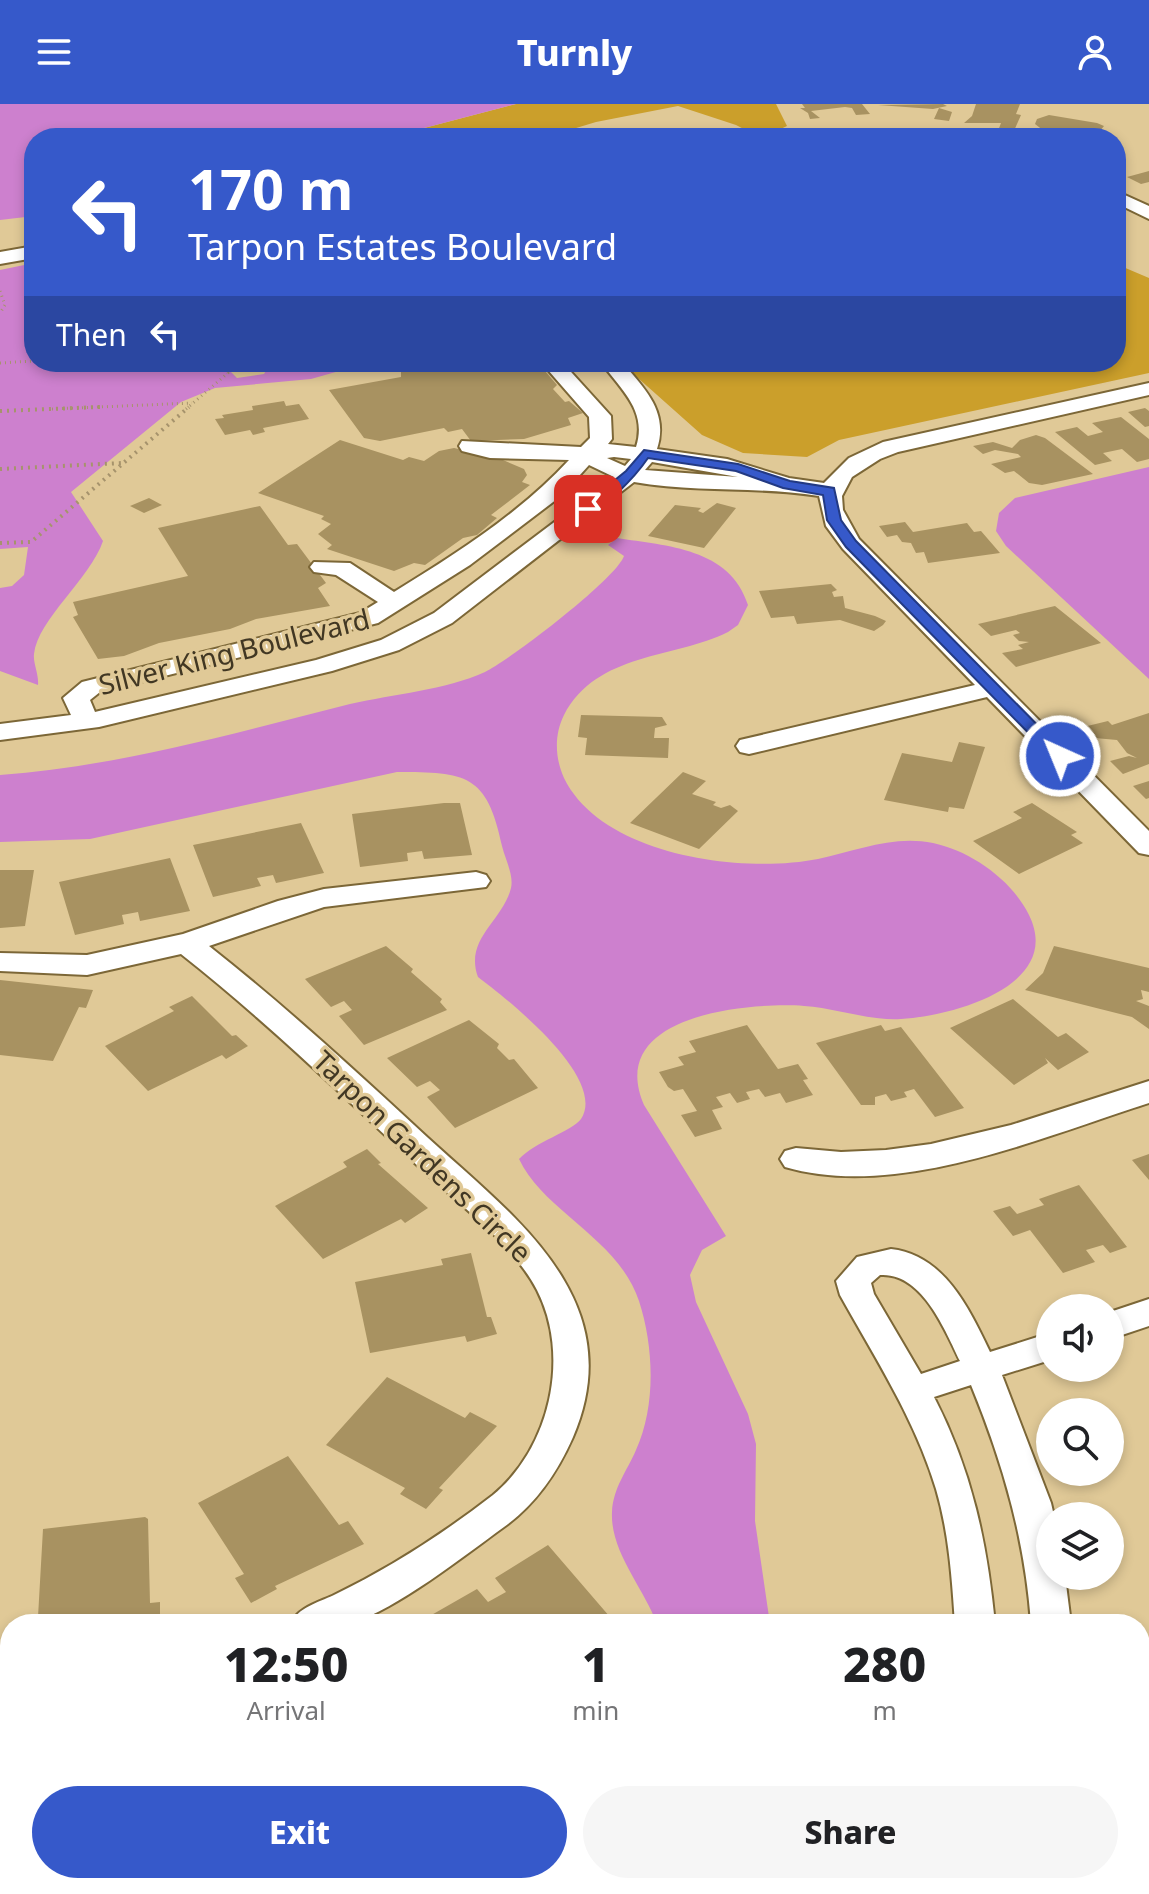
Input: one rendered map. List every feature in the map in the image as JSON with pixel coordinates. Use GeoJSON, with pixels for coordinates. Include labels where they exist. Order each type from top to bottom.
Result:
{"type":"FeatureCollection","features":[{"type":"Feature","properties":{"kind":"street"},"geometry":{"type":"LineString","coordinates":[[1126,201],[1149,213]]}},
{"type":"Feature","properties":{"kind":"street"},"geometry":{"type":"LineString","coordinates":[[0,258],[24,254]]}},
{"type":"Feature","properties":{"kind":"street"},"geometry":{"type":"LineString","coordinates":[[87,721],[76,698],[91,687],[369,618],[462,560],[553,491],[601,439],[600,416],[560,372]]}},
{"type":"Feature","properties":{"kind":"street"},"geometry":{"type":"LineString","coordinates":[[620,372],[645,402],[651,434],[637,464]]}},
{"type":"Feature","properties":{"kind":"street"},"geometry":{"type":"LineString","coordinates":[[1149,389],[891,447],[857,462],[837,479],[830,491],[829,505],[841,531],[1149,847]]}},
{"type":"Feature","properties":{"kind":"street"},"geometry":{"type":"LineString","coordinates":[[470,446],[490,451],[588,454],[596,464],[637,464],[721,485],[787,485],[830,491]]}},
{"type":"Feature","properties":{"kind":"street","name":"Silver King Boulevard"},"geometry":{"type":"LineString","coordinates":[[1,732],[87,721],[323,666],[414,634],[448,615],[637,464]]}},
{"type":"Feature","properties":{"kind":"street"},"geometry":{"type":"LineString","coordinates":[[322,567],[342,568],[395,603],[422,604],[448,615]]}},
{"type":"Feature","properties":{"kind":"street"},"geometry":{"type":"LineString","coordinates":[[395,603],[392,616],[414,634]]}},
{"type":"Feature","properties":{"kind":"street"},"geometry":{"type":"LineString","coordinates":[[749,746],[993,688]]}},
{"type":"Feature","properties":{"kind":"street"},"geometry":{"type":"LineString","coordinates":[[0,962],[87,965],[227,933],[301,904],[327,898],[476,881]]}},
{"type":"Feature","properties":{"kind":"street","name":"Tarpon Gardens Circle"},"geometry":{"type":"LineString","coordinates":[[186,943],[253,994],[524,1249],[552,1286],[571,1339],[571,1387],[554,1443],[515,1497],[447,1549],[328,1614]]}},
{"type":"Feature","properties":{"kind":"street"},"geometry":{"type":"LineString","coordinates":[[796,1159],[861,1166],[926,1159],[1149,1092]]}},
{"type":"Feature","properties":{"kind":"street"},"geometry":{"type":"LineString","coordinates":[[974,1614],[963,1519],[938,1443],[913,1390],[857,1295],[853,1281],[861,1270],[874,1263],[902,1263],[927,1279],[981,1369],[1009,1434],[1033,1506],[1044,1558],[1050,1614]]}},
{"type":"Feature","properties":{"kind":"street"},"geometry":{"type":"LineString","coordinates":[[1124,1321],[1149,1312]]}},
{"type":"Feature","properties":{"kind":"street"},"geometry":{"type":"LineString","coordinates":[[913,1390],[1036,1351]]}},
{"type":"Feature","properties":{"kind":"path"},"geometry":{"type":"LineString","coordinates":[[0,291],[5,305],[0,313]]}},
{"type":"Feature","properties":{"kind":"path"},"geometry":{"type":"LineString","coordinates":[[0,363],[24,362]]}},
{"type":"Feature","properties":{"kind":"path"},"geometry":{"type":"LineString","coordinates":[[0,543],[31,542],[228,372]]}},
{"type":"Feature","properties":{"kind":"path"},"geometry":{"type":"LineString","coordinates":[[0,411],[193,403]]}},
{"type":"Feature","properties":{"kind":"path"},"geometry":{"type":"LineString","coordinates":[[0,469],[123,463]]}},
{"type":"Feature","properties":{"kind":"shaded area"},"geometry":{"type":"Polygon","coordinates":[[[0,104],[516,104],[424,128],[24,128],[24,217],[0,220],[0,104]]]}},
{"type":"Feature","properties":{"kind":"shaded area"},"geometry":{"type":"Polygon","coordinates":[[[516,104],[776,104],[787,126],[742,128],[678,106],[576,128],[424,128],[516,104]]]}},
{"type":"Feature","properties":{"kind":"shaded area"},"geometry":{"type":"Polygon","coordinates":[[[24,265],[24,372],[231,372],[237,378],[265,372],[336,372],[311,379],[215,388],[181,402],[71,492],[103,541],[38,641],[34,658],[38,685],[0,671],[0,588],[12,586],[24,575],[28,547],[0,549],[0,270],[24,265]]]}},
{"type":"Feature","properties":{"kind":"shaded area"},"geometry":{"type":"Polygon","coordinates":[[[1126,268],[1149,278],[1149,373],[839,440],[807,457],[743,453],[702,435],[631,372],[1126,372],[1126,268]]]}},
{"type":"Feature","properties":{"kind":"shaded area"},"geometry":{"type":"Polygon","coordinates":[[[1149,467],[1149,679],[1006,546],[996,531],[999,513],[1015,498],[1149,467]]]}},
{"type":"Feature","properties":{"kind":"shaded area"},"geometry":{"type":"Polygon","coordinates":[[[617,538],[694,553],[727,572],[739,586],[748,605],[738,625],[728,632],[616,668],[578,694],[564,715],[557,746],[564,778],[583,804],[609,826],[641,842],[714,861],[787,863],[903,841],[947,847],[976,860],[1012,890],[1029,915],[1036,940],[1031,961],[1017,978],[997,992],[947,1011],[923,1017],[889,1019],[804,1006],[749,1007],[688,1020],[662,1033],[645,1051],[637,1075],[644,1105],[726,1236],[702,1250],[690,1275],[696,1302],[748,1414],[756,1444],[755,1521],[769,1614],[653,1614],[616,1541],[612,1512],[615,1495],[636,1450],[650,1396],[648,1338],[639,1301],[629,1279],[599,1243],[546,1195],[519,1159],[581,1119],[585,1102],[580,1082],[550,1040],[478,977],[476,952],[507,900],[512,883],[496,822],[480,791],[457,776],[397,772],[90,839],[0,842],[0,775],[45,771],[133,756],[470,678],[498,665],[538,636],[602,582],[624,556],[608,545],[617,538]]]}},
{"type":"Feature","properties":{"kind":"building"},"geometry":{"type":"Polygon","coordinates":[[[802,104],[862,104],[870,114],[856,115],[852,108],[845,107],[811,111],[820,118],[810,119],[808,113],[800,108],[805,108],[802,104]]]}},
{"type":"Feature","properties":{"kind":"building"},"geometry":{"type":"Polygon","coordinates":[[[976,104],[1020,104],[1016,114],[1021,115],[1015,128],[999,128],[1001,123],[964,123],[972,116],[976,104]]]}},
{"type":"Feature","properties":{"kind":"building"},"geometry":{"type":"Polygon","coordinates":[[[878,105],[947,106],[933,109],[878,105]]]}},
{"type":"Feature","properties":{"kind":"building"},"geometry":{"type":"Polygon","coordinates":[[[939,108],[952,112],[949,121],[934,119],[939,108]]]}},
{"type":"Feature","properties":{"kind":"building"},"geometry":{"type":"Polygon","coordinates":[[[1049,115],[1104,126],[1040,128],[1035,124],[1037,119],[1049,115]]]}},
{"type":"Feature","properties":{"kind":"building"},"geometry":{"type":"Polygon","coordinates":[[[1149,171],[1149,182],[1141,184],[1127,177],[1149,171]]]}},
{"type":"Feature","properties":{"kind":"building"},"geometry":{"type":"Polygon","coordinates":[[[401,372],[546,372],[557,385],[553,389],[565,402],[569,401],[583,413],[568,418],[571,425],[524,439],[471,441],[462,429],[448,432],[444,428],[380,441],[364,438],[329,390],[401,377],[401,372]]]}},
{"type":"Feature","properties":{"kind":"building"},"geometry":{"type":"Polygon","coordinates":[[[284,401],[286,406],[299,404],[309,419],[263,428],[265,432],[253,435],[250,430],[225,435],[215,419],[253,410],[252,406],[284,401]]]}},
{"type":"Feature","properties":{"kind":"building"},"geometry":{"type":"Polygon","coordinates":[[[1145,408],[1149,411],[1149,426],[1145,427],[1128,412],[1145,408]]]}},
{"type":"Feature","properties":{"kind":"building"},"geometry":{"type":"Polygon","coordinates":[[[1121,417],[1149,439],[1149,459],[1137,462],[1122,449],[1103,453],[1112,461],[1095,465],[1055,432],[1077,427],[1088,436],[1103,432],[1092,423],[1121,417]]]}},
{"type":"Feature","properties":{"kind":"building"},"geometry":{"type":"Polygon","coordinates":[[[1036,435],[1045,438],[1093,474],[1042,485],[1029,483],[1014,471],[1005,473],[991,464],[1021,457],[1018,454],[995,450],[983,454],[973,446],[993,442],[1012,448],[1020,440],[1036,435]]]}},
{"type":"Feature","properties":{"kind":"building"},"geometry":{"type":"Polygon","coordinates":[[[340,440],[403,460],[409,457],[424,461],[439,451],[454,448],[496,457],[524,469],[527,475],[522,482],[530,485],[491,515],[497,518],[477,535],[463,538],[425,565],[414,563],[394,571],[327,549],[332,545],[318,534],[331,524],[321,519],[324,516],[258,493],[340,440]]]}},
{"type":"Feature","properties":{"kind":"building"},"geometry":{"type":"Polygon","coordinates":[[[149,498],[162,505],[144,513],[130,506],[149,498]]]}},
{"type":"Feature","properties":{"kind":"building"},"geometry":{"type":"Polygon","coordinates":[[[717,503],[736,508],[704,548],[648,536],[675,505],[701,508],[698,511],[703,513],[717,503]]]}},
{"type":"Feature","properties":{"kind":"building"},"geometry":{"type":"Polygon","coordinates":[[[260,506],[288,545],[297,544],[326,583],[318,588],[330,606],[256,619],[230,629],[159,643],[124,656],[98,659],[73,617],[78,615],[73,602],[188,576],[158,528],[260,506]]]}},
{"type":"Feature","properties":{"kind":"building"},"geometry":{"type":"Polygon","coordinates":[[[905,522],[913,532],[967,523],[974,532],[981,531],[1000,553],[928,563],[924,552],[916,553],[911,543],[902,542],[897,535],[887,537],[879,526],[905,522]]]}},
{"type":"Feature","properties":{"kind":"building"},"geometry":{"type":"Polygon","coordinates":[[[831,584],[837,590],[832,592],[834,597],[843,596],[845,608],[886,621],[874,631],[840,620],[797,624],[794,616],[771,618],[759,591],[831,584]]]}},
{"type":"Feature","properties":{"kind":"building"},"geometry":{"type":"Polygon","coordinates":[[[1055,606],[1101,643],[1016,667],[1002,653],[1023,649],[1018,645],[1029,642],[1019,641],[1013,635],[1020,633],[1016,630],[991,636],[978,624],[1055,606]]]}},
{"type":"Feature","properties":{"kind":"building"},"geometry":{"type":"Polygon","coordinates":[[[1149,713],[1149,764],[1123,774],[1110,761],[1129,756],[1137,758],[1127,753],[1117,740],[1084,737],[1075,729],[1108,721],[1112,725],[1149,713]]]}},
{"type":"Feature","properties":{"kind":"building"},"geometry":{"type":"Polygon","coordinates":[[[581,715],[662,717],[667,725],[655,728],[654,738],[669,738],[668,758],[585,755],[587,738],[578,737],[581,715]]]}},
{"type":"Feature","properties":{"kind":"building"},"geometry":{"type":"Polygon","coordinates":[[[959,742],[985,747],[964,809],[949,807],[948,812],[884,800],[902,753],[952,762],[959,742]]]}},
{"type":"Feature","properties":{"kind":"building"},"geometry":{"type":"Polygon","coordinates":[[[683,772],[706,781],[692,794],[716,802],[713,805],[721,808],[730,805],[738,811],[699,849],[630,823],[683,772]]]}},
{"type":"Feature","properties":{"kind":"building"},"geometry":{"type":"Polygon","coordinates":[[[1149,781],[1149,798],[1146,799],[1133,786],[1149,781]]]}},
{"type":"Feature","properties":{"kind":"building"},"geometry":{"type":"Polygon","coordinates":[[[460,803],[472,855],[424,859],[422,851],[407,853],[408,861],[360,867],[352,814],[460,803]]]}},
{"type":"Feature","properties":{"kind":"building"},"geometry":{"type":"Polygon","coordinates":[[[1032,803],[1077,832],[1071,835],[1083,843],[1019,874],[973,841],[1022,818],[1013,812],[1032,803]]]}},
{"type":"Feature","properties":{"kind":"building"},"geometry":{"type":"Polygon","coordinates":[[[301,823],[324,873],[276,883],[273,875],[257,878],[261,886],[213,897],[193,845],[301,823]]]}},
{"type":"Feature","properties":{"kind":"building"},"geometry":{"type":"Polygon","coordinates":[[[170,858],[190,911],[140,921],[138,912],[122,915],[124,924],[75,935],[59,882],[170,858]]]}},
{"type":"Feature","properties":{"kind":"building"},"geometry":{"type":"Polygon","coordinates":[[[0,870],[34,870],[25,926],[0,928],[0,870]]]}},
{"type":"Feature","properties":{"kind":"building"},"geometry":{"type":"Polygon","coordinates":[[[386,946],[442,999],[440,1002],[447,1010],[364,1045],[339,1016],[352,1010],[344,1001],[331,1007],[305,979],[386,946]]]}},
{"type":"Feature","properties":{"kind":"building"},"geometry":{"type":"Polygon","coordinates":[[[1054,946],[1149,968],[1149,992],[1141,990],[1143,999],[1136,1001],[1149,1006],[1149,1029],[1132,1017],[1025,990],[1043,973],[1054,946]]]}},
{"type":"Feature","properties":{"kind":"building"},"geometry":{"type":"Polygon","coordinates":[[[0,980],[93,990],[86,1008],[79,1007],[53,1061],[0,1055],[0,980]]]}},
{"type":"Feature","properties":{"kind":"building"},"geometry":{"type":"Polygon","coordinates":[[[192,996],[232,1036],[236,1035],[248,1046],[226,1059],[222,1055],[148,1091],[105,1046],[174,1011],[169,1007],[192,996]]]}},
{"type":"Feature","properties":{"kind":"building"},"geometry":{"type":"Polygon","coordinates":[[[1013,999],[1058,1037],[1066,1033],[1089,1052],[1058,1070],[1045,1058],[1048,1063],[1014,1085],[950,1028],[1013,999]]]}},
{"type":"Feature","properties":{"kind":"building"},"geometry":{"type":"Polygon","coordinates":[[[469,1020],[499,1044],[497,1048],[509,1060],[514,1059],[538,1088],[455,1128],[427,1097],[440,1090],[430,1081],[417,1087],[387,1058],[469,1020]]]}},
{"type":"Feature","properties":{"kind":"building"},"geometry":{"type":"Polygon","coordinates":[[[747,1025],[778,1069],[798,1064],[808,1079],[803,1080],[813,1095],[786,1103],[780,1093],[765,1097],[759,1089],[746,1092],[750,1099],[737,1103],[730,1093],[716,1097],[723,1107],[712,1110],[722,1129],[695,1137],[681,1115],[697,1111],[683,1089],[674,1091],[668,1087],[659,1072],[684,1065],[678,1057],[696,1052],[689,1041],[747,1025]]]}},
{"type":"Feature","properties":{"kind":"building"},"geometry":{"type":"Polygon","coordinates":[[[881,1025],[885,1031],[901,1027],[964,1108],[935,1117],[914,1089],[904,1092],[907,1097],[891,1101],[886,1094],[875,1097],[875,1105],[861,1105],[816,1043],[881,1025]]]}},
{"type":"Feature","properties":{"kind":"building"},"geometry":{"type":"Polygon","coordinates":[[[367,1149],[381,1163],[378,1164],[428,1208],[405,1223],[401,1219],[323,1259],[275,1206],[347,1167],[343,1162],[367,1149]]]}},
{"type":"Feature","properties":{"kind":"building"},"geometry":{"type":"Polygon","coordinates":[[[1149,1154],[1149,1180],[1132,1160],[1149,1154]]]}},
{"type":"Feature","properties":{"kind":"building"},"geometry":{"type":"Polygon","coordinates":[[[1079,1185],[1127,1247],[1110,1253],[1103,1245],[1086,1250],[1095,1262],[1063,1273],[1030,1230],[1013,1236],[993,1211],[1010,1206],[1017,1214],[1044,1205],[1039,1199],[1079,1185]]]}},
{"type":"Feature","properties":{"kind":"building"},"geometry":{"type":"Polygon","coordinates":[[[471,1253],[487,1317],[491,1317],[497,1334],[467,1342],[465,1336],[370,1353],[355,1282],[443,1265],[441,1259],[471,1253]]]}},
{"type":"Feature","properties":{"kind":"building"},"geometry":{"type":"Polygon","coordinates":[[[387,1377],[465,1418],[470,1412],[497,1426],[439,1488],[443,1490],[426,1509],[400,1494],[405,1488],[326,1445],[387,1377]]]}},
{"type":"Feature","properties":{"kind":"building"},"geometry":{"type":"Polygon","coordinates":[[[288,1456],[339,1525],[348,1521],[364,1544],[275,1586],[277,1589],[251,1603],[235,1578],[244,1574],[198,1503],[288,1456]]]}},
{"type":"Feature","properties":{"kind":"building"},"geometry":{"type":"Polygon","coordinates":[[[148,1519],[150,1603],[160,1602],[160,1614],[38,1614],[43,1529],[148,1519]]]}},
{"type":"Feature","properties":{"kind":"building"},"geometry":{"type":"Polygon","coordinates":[[[548,1545],[607,1614],[433,1614],[477,1589],[488,1602],[506,1592],[495,1578],[548,1545]]]}},
{"type":"Feature","properties":{"kind":"route"},"geometry":{"type":"LineString","coordinates":[[588,509],[631,474],[644,454],[738,468],[787,485],[830,491],[829,505],[834,520],[851,544],[1060,756]]}}]}
